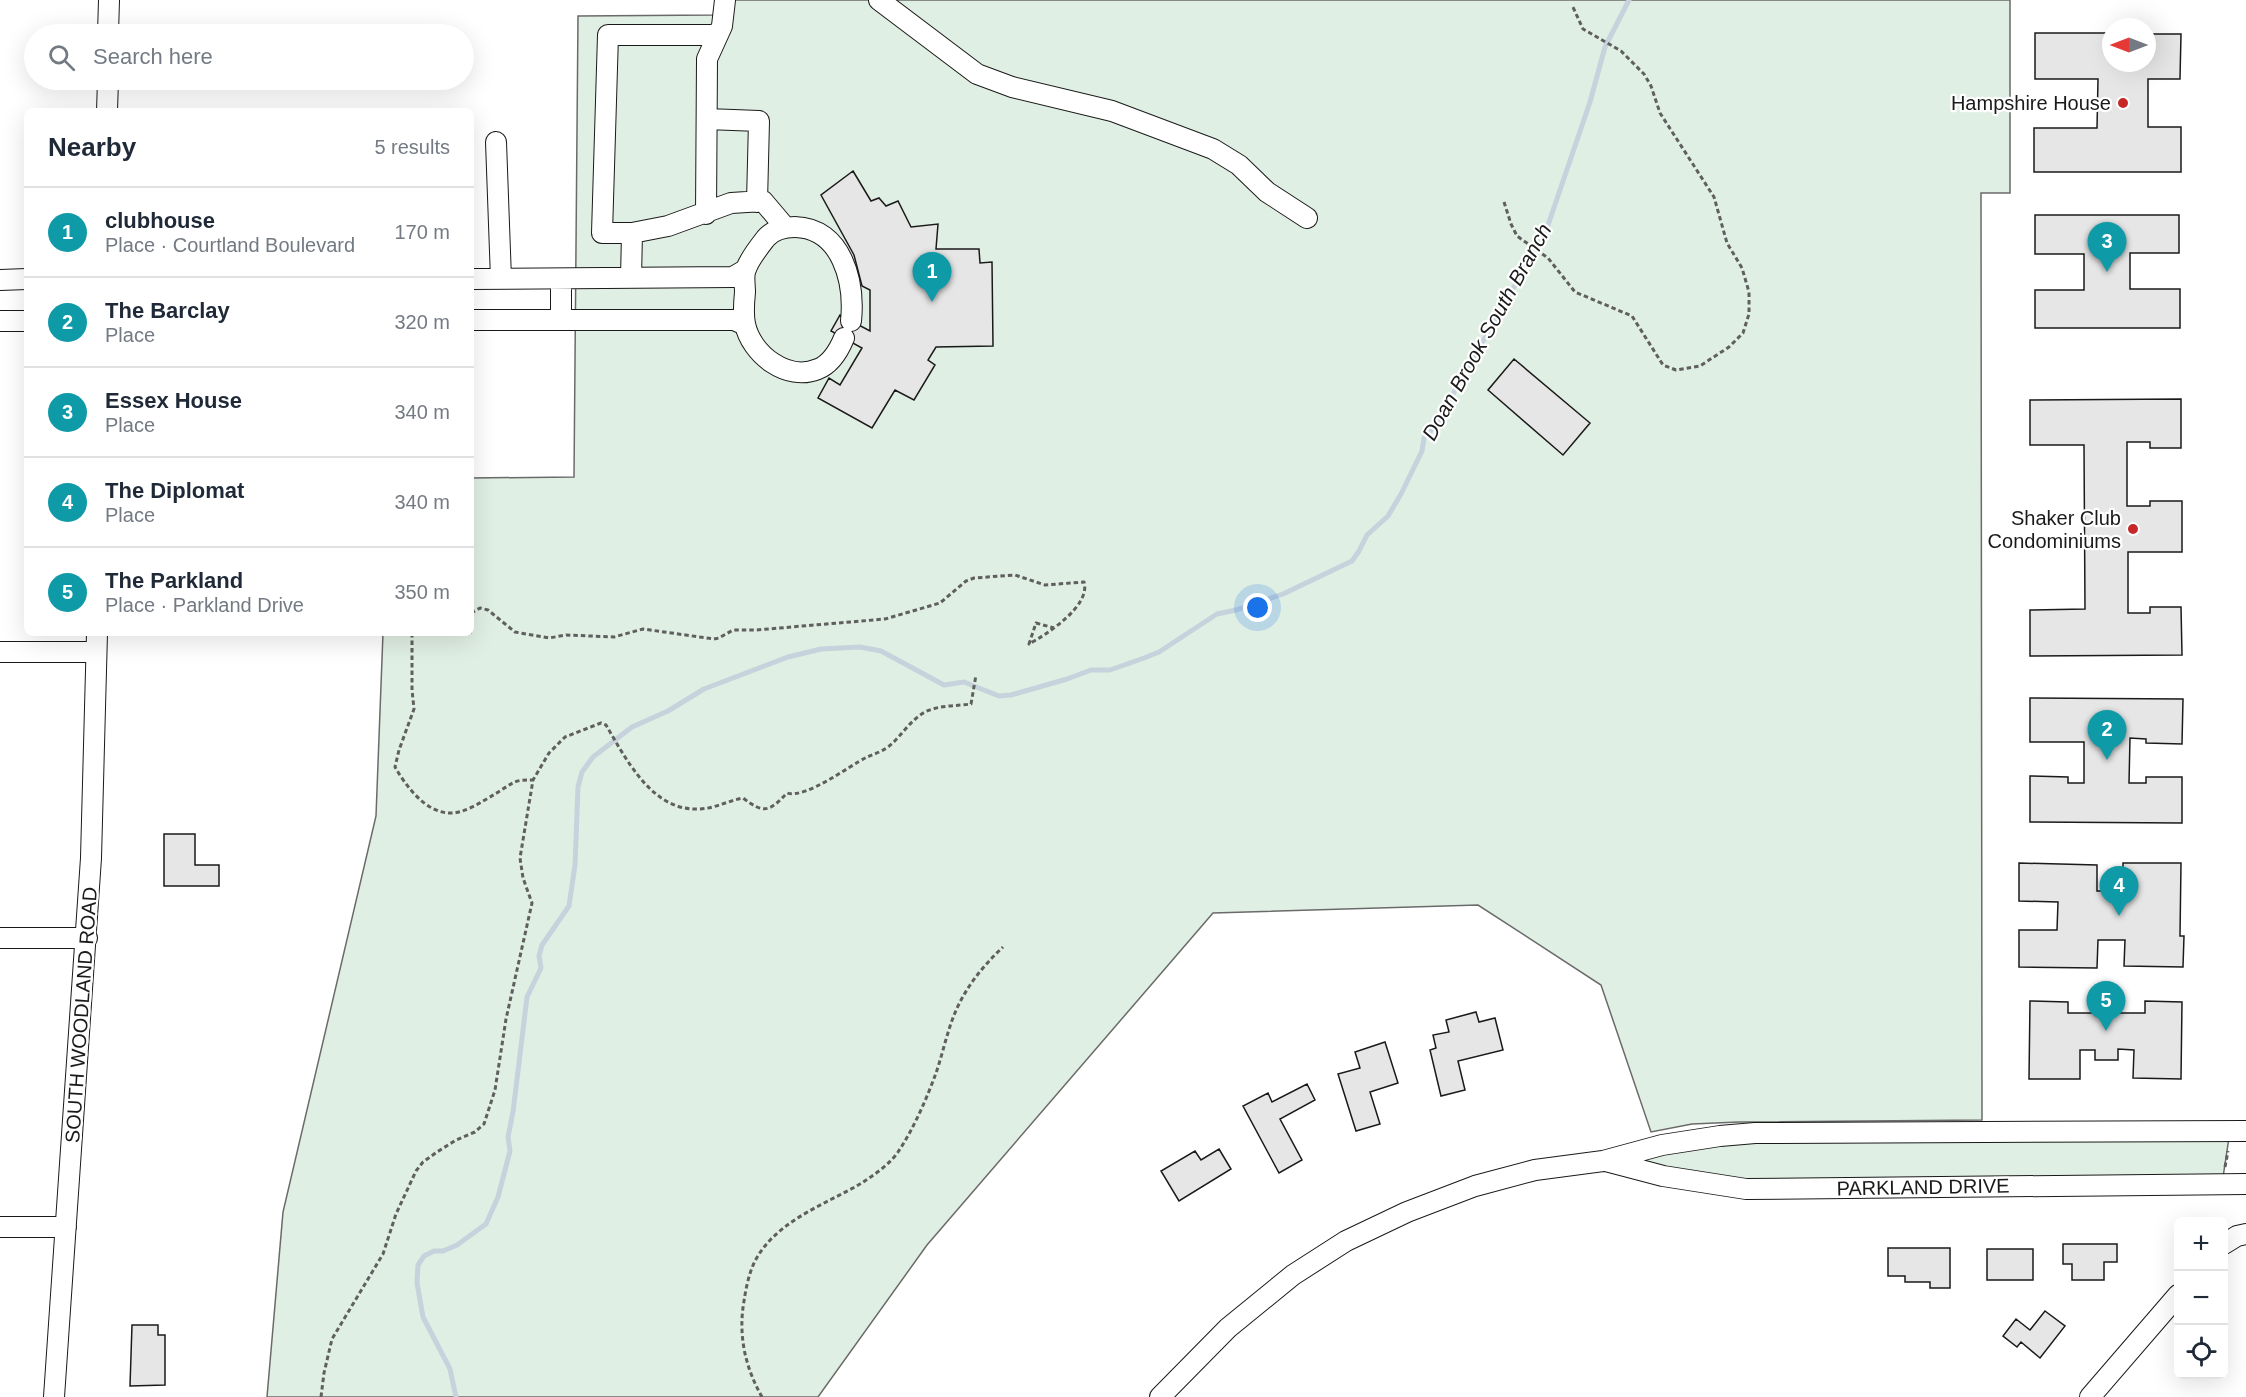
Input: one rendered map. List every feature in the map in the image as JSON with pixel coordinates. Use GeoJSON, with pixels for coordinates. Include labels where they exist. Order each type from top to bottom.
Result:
{"type":"FeatureCollection","features":[{"type":"Feature","properties":{"kind":"street"},"geometry":{"type":"LineString","coordinates":[[108,24],[109,0]]}},
{"type":"Feature","properties":{"kind":"street"},"geometry":{"type":"LineString","coordinates":[[706,214],[707,59],[722,26],[725,0]]}},
{"type":"Feature","properties":{"kind":"street"},"geometry":{"type":"LineString","coordinates":[[879,0],[976,74],[1012,87],[1112,111],[1213,149],[1239,165],[1267,192],[1307,218]]}},
{"type":"Feature","properties":{"kind":"street"},"geometry":{"type":"LineString","coordinates":[[718,35],[608,35],[602,233],[632,233],[668,226],[731,203],[763,201],[785,227]]}},
{"type":"Feature","properties":{"kind":"street"},"geometry":{"type":"LineString","coordinates":[[107,108],[108,90]]}},
{"type":"Feature","properties":{"kind":"street"},"geometry":{"type":"LineString","coordinates":[[707,119],[759,121],[757,202]]}},
{"type":"Feature","properties":{"kind":"street"},"geometry":{"type":"LineString","coordinates":[[496,142],[501,279]]}},
{"type":"Feature","properties":{"kind":"street"},"geometry":{"type":"LineString","coordinates":[[474,279],[733,277],[745,270],[756,251],[770,234],[785,227],[815,230],[830,240],[840,253],[851,295],[847,329],[839,350],[830,360],[819,369],[800,373],[786,370],[767,360],[745,325],[745,270]]}},
{"type":"Feature","properties":{"kind":"street"},"geometry":{"type":"LineString","coordinates":[[631,278],[632,233]]}},
{"type":"Feature","properties":{"kind":"street"},"geometry":{"type":"LineString","coordinates":[[0,280],[24,279]]}},
{"type":"Feature","properties":{"kind":"street"},"geometry":{"type":"LineString","coordinates":[[561,279],[561,320]]}},
{"type":"Feature","properties":{"kind":"street"},"geometry":{"type":"LineString","coordinates":[[474,320],[734,320],[745,325]]}},
{"type":"Feature","properties":{"kind":"street"},"geometry":{"type":"LineString","coordinates":[[0,321],[24,321]]}},
{"type":"Feature","properties":{"kind":"street"},"geometry":{"type":"LineString","coordinates":[[0,652],[97,642]]}},
{"type":"Feature","properties":{"kind":"street","name":"SOUTH WOODLAND ROAD"},"geometry":{"type":"LineString","coordinates":[[54,1397],[87,938],[95,777],[97,642]]}},
{"type":"Feature","properties":{"kind":"street"},"geometry":{"type":"LineString","coordinates":[[0,938],[87,938]]}},
{"type":"Feature","properties":{"kind":"street","name":"PARKLAND DRIVE"},"geometry":{"type":"LineString","coordinates":[[1160,1397],[1228,1328],[1293,1275],[1346,1241],[1407,1212],[1475,1186],[1535,1170],[1603,1161],[1662,1145],[1720,1136],[1755,1134],[2246,1131]]}},
{"type":"Feature","properties":{"kind":"street","name":"PARKLAND DRIVE"},"geometry":{"type":"LineString","coordinates":[[1603,1161],[1663,1176],[1746,1189],[2246,1184]]}},
{"type":"Feature","properties":{"kind":"street"},"geometry":{"type":"LineString","coordinates":[[0,1227],[66,1227]]}},
{"type":"Feature","properties":{"kind":"street"},"geometry":{"type":"LineString","coordinates":[[2228,1241],[2246,1234]]}},
{"type":"Feature","properties":{"kind":"street"},"geometry":{"type":"LineString","coordinates":[[2090,1397],[2174,1300]]}},
{"type":"Feature","properties":{"kind":"path"},"geometry":{"type":"LineString","coordinates":[[1504,202],[1517,236],[1548,258],[1575,292],[1632,316],[1663,365],[1676,370],[1700,366],[1729,347],[1743,333],[1749,314],[1749,292],[1742,267],[1727,243],[1714,197],[1660,113],[1651,86],[1644,74],[1621,51],[1583,29],[1572,5]]}},
{"type":"Feature","properties":{"kind":"path"},"geometry":{"type":"LineString","coordinates":[[474,611],[480,608],[488,610],[515,632],[549,638],[566,635],[614,637],[643,629],[714,639],[733,630],[885,619],[940,603],[974,578],[1015,576],[1045,585],[1084,582],[1086,585],[1080,603],[1054,628],[1029,644],[1036,623],[1054,628]]}},
{"type":"Feature","properties":{"kind":"path"},"geometry":{"type":"LineString","coordinates":[[412,636],[414,709],[395,767],[405,784],[435,810],[449,813],[460,812],[487,799],[519,779],[533,780]]}},
{"type":"Feature","properties":{"kind":"path"},"geometry":{"type":"LineString","coordinates":[[321,1397],[332,1339],[383,1254],[396,1214],[416,1171],[423,1162],[437,1152],[484,1125],[495,1090],[506,1019],[532,903],[523,878],[520,858],[533,780],[549,753],[565,737],[601,723],[606,725],[647,786],[657,795],[672,803],[698,810],[743,798],[760,810],[770,809],[787,793],[792,795],[810,789],[880,752],[924,712],[936,708],[971,704],[976,675]]}},
{"type":"Feature","properties":{"kind":"path"},"geometry":{"type":"LineString","coordinates":[[762,1397],[746,1360],[741,1328],[746,1291],[755,1261],[765,1247],[789,1224],[867,1180],[893,1159],[905,1140],[935,1076],[959,1003],[974,978],[1003,947]]}},
{"type":"Feature","properties":{"kind":"path"},"geometry":{"type":"LineString","coordinates":[[2225,1169],[2228,1151]]}},
{"type":"Feature","properties":{"kind":"green space"},"geometry":{"type":"Polygon","coordinates":[[[715,0],[2010,0],[2010,193],[1981,193],[1982,1120],[1739,1122],[1692,1124],[1651,1132],[1601,985],[1478,905],[1213,913],[927,1245],[818,1397],[267,1397],[283,1212],[376,816],[383,636],[474,636],[474,478],[574,477],[578,16],[715,15],[715,0]]]}},
{"type":"Feature","properties":{"kind":"green space"},"geometry":{"type":"Polygon","coordinates":[[[2230,1131],[2222,1184],[1746,1189],[1603,1161],[1720,1136],[2230,1131]]]}},
{"type":"Feature","properties":{"kind":"building","name":"Hampshire House"},"geometry":{"type":"Polygon","coordinates":[[[2035,33],[2102,33],[2102,72],[2156,72],[2156,34],[2181,34],[2180,79],[2148,79],[2148,127],[2181,127],[2181,172],[2034,172],[2034,128],[2097,128],[2098,79],[2035,79],[2035,33]]]}},
{"type":"Feature","properties":{"kind":"building"},"geometry":{"type":"Polygon","coordinates":[[[853,171],[871,201],[879,198],[886,206],[898,201],[911,227],[938,224],[936,249],[979,249],[980,263],[992,262],[993,346],[936,347],[928,360],[935,365],[914,400],[895,390],[872,428],[818,398],[829,378],[840,385],[862,348],[831,331],[840,315],[870,331],[870,290],[862,286],[854,255],[821,195],[853,171]]]}},
{"type":"Feature","properties":{"kind":"building"},"geometry":{"type":"Polygon","coordinates":[[[2035,215],[2179,215],[2179,253],[2130,253],[2130,289],[2180,289],[2180,328],[2035,328],[2035,290],[2084,290],[2084,254],[2035,254],[2035,215]]]}},
{"type":"Feature","properties":{"kind":"building"},"geometry":{"type":"Polygon","coordinates":[[[1514,359],[1590,423],[1563,455],[1488,390],[1514,359]]]}},
{"type":"Feature","properties":{"kind":"building","name":"Shaker Club Condominiums"},"geometry":{"type":"Polygon","coordinates":[[[2181,399],[2181,448],[2150,448],[2150,442],[2127,442],[2127,506],[2150,506],[2150,501],[2182,501],[2182,552],[2128,552],[2128,613],[2150,613],[2150,607],[2181,607],[2182,655],[2030,656],[2030,610],[2085,609],[2084,445],[2030,445],[2030,400],[2181,399]]]}},
{"type":"Feature","properties":{"kind":"building"},"geometry":{"type":"Polygon","coordinates":[[[2030,698],[2183,699],[2182,744],[2146,743],[2146,739],[2130,738],[2129,783],[2146,783],[2146,777],[2182,777],[2182,823],[2030,822],[2030,776],[2068,777],[2068,783],[2084,783],[2084,742],[2030,742],[2030,698]]]}},
{"type":"Feature","properties":{"kind":"building"},"geometry":{"type":"Polygon","coordinates":[[[164,834],[195,834],[195,865],[219,865],[219,886],[164,886],[164,834]]]}},
{"type":"Feature","properties":{"kind":"building"},"geometry":{"type":"Polygon","coordinates":[[[2019,863],[2097,865],[2097,891],[2123,891],[2123,863],[2181,863],[2180,936],[2184,936],[2183,967],[2124,966],[2125,940],[2098,940],[2097,968],[2019,967],[2019,930],[2057,930],[2058,902],[2019,901],[2019,863]]]}},
{"type":"Feature","properties":{"kind":"building"},"geometry":{"type":"Polygon","coordinates":[[[2030,1001],[2068,1002],[2068,1013],[2145,1013],[2145,1001],[2182,1002],[2181,1079],[2133,1078],[2134,1050],[2118,1049],[2118,1060],[2095,1060],[2095,1050],[2080,1050],[2080,1079],[2029,1079],[2030,1001]]]}},
{"type":"Feature","properties":{"kind":"building"},"geometry":{"type":"Polygon","coordinates":[[[1476,1012],[1479,1022],[1495,1018],[1503,1050],[1458,1061],[1465,1090],[1441,1096],[1430,1050],[1436,1048],[1433,1035],[1449,1032],[1446,1020],[1476,1012]]]}},
{"type":"Feature","properties":{"kind":"building"},"geometry":{"type":"Polygon","coordinates":[[[1385,1042],[1398,1083],[1370,1092],[1380,1124],[1356,1131],[1338,1074],[1360,1068],[1355,1052],[1385,1042]]]}},
{"type":"Feature","properties":{"kind":"building"},"geometry":{"type":"Polygon","coordinates":[[[1307,1084],[1315,1100],[1280,1119],[1302,1160],[1279,1173],[1243,1106],[1268,1093],[1272,1102],[1307,1084]]]}},
{"type":"Feature","properties":{"kind":"building"},"geometry":{"type":"Polygon","coordinates":[[[1219,1149],[1231,1169],[1179,1201],[1161,1171],[1195,1151],[1201,1160],[1219,1149]]]}},
{"type":"Feature","properties":{"kind":"building"},"geometry":{"type":"Polygon","coordinates":[[[2063,1244],[2117,1244],[2117,1262],[2104,1262],[2104,1280],[2072,1280],[2072,1264],[2063,1264],[2063,1244]]]}},
{"type":"Feature","properties":{"kind":"building"},"geometry":{"type":"Polygon","coordinates":[[[1888,1248],[1950,1248],[1950,1288],[1930,1288],[1930,1282],[1905,1282],[1905,1276],[1888,1276],[1888,1248]]]}},
{"type":"Feature","properties":{"kind":"building"},"geometry":{"type":"Polygon","coordinates":[[[1987,1249],[2033,1249],[2033,1280],[1987,1280],[1987,1249]]]}},
{"type":"Feature","properties":{"kind":"building"},"geometry":{"type":"Polygon","coordinates":[[[2045,1311],[2065,1326],[2040,1358],[2021,1342],[2017,1347],[2003,1336],[2016,1319],[2030,1330],[2045,1311]]]}},
{"type":"Feature","properties":{"kind":"building"},"geometry":{"type":"Polygon","coordinates":[[[132,1325],[158,1325],[158,1335],[165,1335],[165,1385],[130,1386],[132,1325]]]}},
{"type":"Feature","properties":{"kind":"waterway","name":"Doan Brook South Branch"},"geometry":{"type":"LineString","coordinates":[[456,1397],[450,1369],[423,1317],[417,1283],[418,1265],[424,1256],[457,1245],[486,1224],[498,1197],[510,1151],[508,1137],[527,997],[541,968],[539,956],[542,945],[569,906],[575,865],[578,787],[582,772],[593,757],[632,727],[668,711],[704,689],[788,657],[821,649],[860,647],[881,651],[944,685],[964,682],[999,696],[1011,695],[1091,670],[1110,670],[1144,658],[1159,652],[1217,614],[1283,594],[1352,561],[1367,535],[1388,516],[1401,494],[1422,451],[1424,438],[1442,418],[1455,390],[1546,231],[1590,102],[1605,47],[1629,0]]}},
{"type":"Feature","properties":{"kind":"place","name":"Hampshire House"},"geometry":{"type":"Point","coordinates":[2123,103]}},
{"type":"Feature","properties":{"kind":"place","name":"Essex House"},"geometry":{"type":"Point","coordinates":[2107,272]}},
{"type":"Feature","properties":{"kind":"place","name":"clubhouse"},"geometry":{"type":"Point","coordinates":[932,302]}},
{"type":"Feature","properties":{"kind":"place","name":"Shaker Club Condominiums"},"geometry":{"type":"Point","coordinates":[2133,529]}},
{"type":"Feature","properties":{"kind":"place","name":"The Barclay"},"geometry":{"type":"Point","coordinates":[2107,760]}},
{"type":"Feature","properties":{"kind":"place","name":"The Diplomat"},"geometry":{"type":"Point","coordinates":[2119,916]}},
{"type":"Feature","properties":{"kind":"place","name":"The Parkland"},"geometry":{"type":"Point","coordinates":[2106,1031]}}]}
